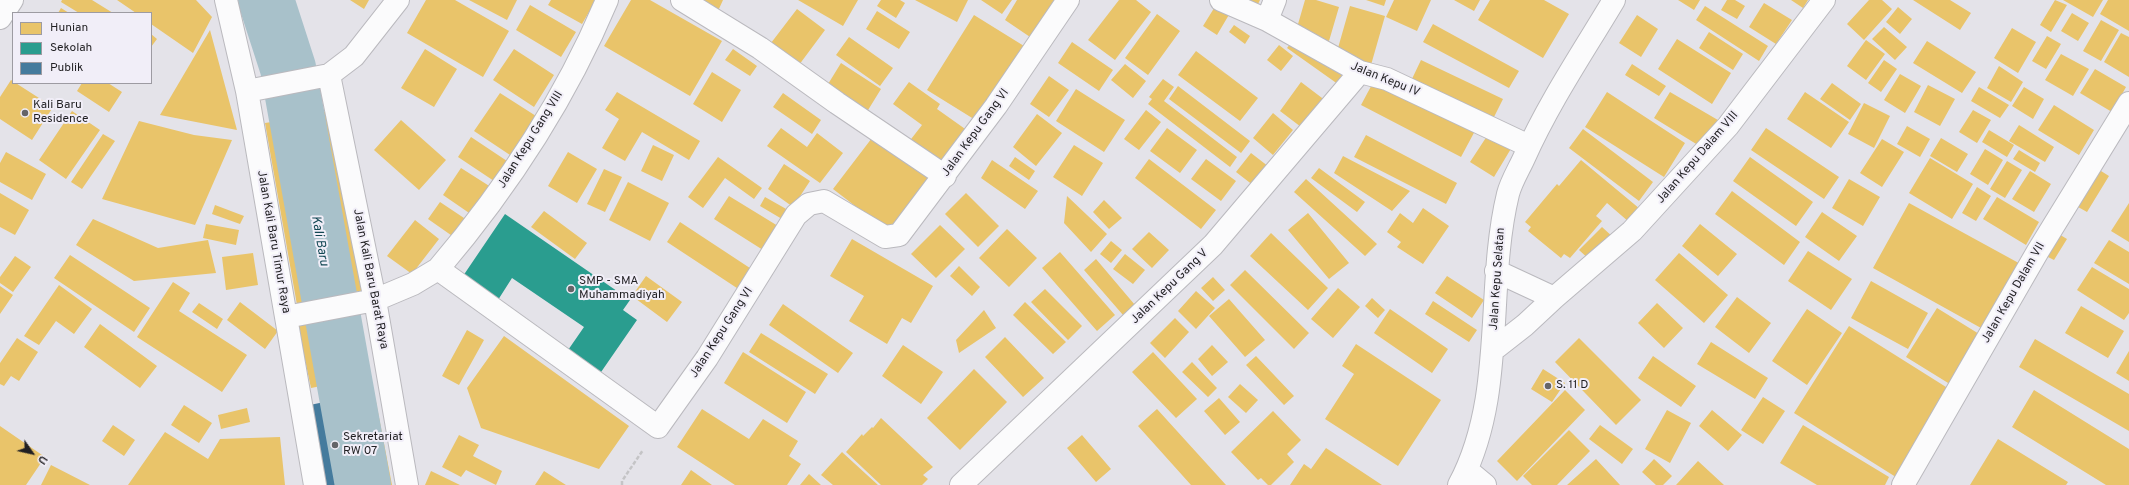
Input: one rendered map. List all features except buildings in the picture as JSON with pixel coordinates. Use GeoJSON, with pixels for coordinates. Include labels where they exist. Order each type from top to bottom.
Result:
{"type":"FeatureCollection","features":[{"type":"Feature","properties":{"kind":"street"},"geometry":{"type":"LineString","coordinates":[[0,18],[12,0]]}},
{"type":"Feature","properties":{"kind":"street","name":"Jalan Kali Baru Timur Raya"},"geometry":{"type":"LineString","coordinates":[[226,0],[247,91],[315,485]]}},
{"type":"Feature","properties":{"kind":"street"},"geometry":{"type":"LineString","coordinates":[[247,91],[323,76],[354,56],[398,0]]}},
{"type":"Feature","properties":{"kind":"street","name":"Jalan Kepu Gang VIII"},"geometry":{"type":"LineString","coordinates":[[438,269],[503,186],[551,113],[607,0]]}},
{"type":"Feature","properties":{"kind":"street"},"geometry":{"type":"LineString","coordinates":[[682,0],[766,52],[837,103],[945,176]]}},
{"type":"Feature","properties":{"kind":"street","name":"Jalan Kepu Gang VI"},"geometry":{"type":"LineString","coordinates":[[658,427],[707,358],[796,215],[808,204],[824,201],[885,237],[899,235],[945,176],[996,106],[1068,0]]}},
{"type":"Feature","properties":{"kind":"street","name":"Jalan Kepu IV"},"geometry":{"type":"LineString","coordinates":[[1221,0],[1271,10],[1360,72],[1387,79],[1529,146]]}},
{"type":"Feature","properties":{"kind":"street","name":"Jalan Kepu Selatan"},"geometry":{"type":"LineString","coordinates":[[1463,477],[1477,440],[1485,403],[1493,350],[1496,271],[1500,231],[1509,192],[1543,115],[1614,0]]}},
{"type":"Feature","properties":{"kind":"street","name":"Jalan Kepu Dalam VIII"},"geometry":{"type":"LineString","coordinates":[[1493,350],[1525,325],[1554,298],[1632,232],[1728,126],[1824,0]]}},
{"type":"Feature","properties":{"kind":"street","name":"Jalan Kepu Gang V"},"geometry":{"type":"LineString","coordinates":[[961,485],[1213,245],[1360,72]]}},
{"type":"Feature","properties":{"kind":"street","name":"Jalan Kali Baru Barat Raya"},"geometry":{"type":"LineString","coordinates":[[323,76],[373,300],[407,485]]}},
{"type":"Feature","properties":{"kind":"street","name":"Jalan Kepu Dalam VII"},"geometry":{"type":"LineString","coordinates":[[1903,485],[2038,251],[2129,103]]}},
{"type":"Feature","properties":{"kind":"street"},"geometry":{"type":"LineString","coordinates":[[286,317],[373,300],[413,284],[438,269],[658,427]]}},
{"type":"Feature","properties":{"kind":"street"},"geometry":{"type":"LineString","coordinates":[[1496,271],[1554,298]]}},
{"type":"Feature","properties":{"kind":"street"},"geometry":{"type":"LineString","coordinates":[[1463,477],[1485,485]]}},
{"type":"Feature","properties":{"kind":"path"},"geometry":{"type":"LineString","coordinates":[[622,485],[622,481],[658,427]]}},
{"type":"Feature","properties":{"kind":"waterway","name":"Kali Baru"},"geometry":{"type":"LineString","coordinates":[[266,0],[288,68],[363,485]]}},
{"type":"Feature","properties":{"kind":"place","name":"Kali Baru Residence"},"geometry":{"type":"Point","coordinates":[25,113]}},
{"type":"Feature","properties":{"kind":"place","name":"SMP - SMA Muhammadiyah"},"geometry":{"type":"Point","coordinates":[571,289]}},
{"type":"Feature","properties":{"kind":"place","name":"S. 11 D"},"geometry":{"type":"Point","coordinates":[1548,386]}},
{"type":"Feature","properties":{"kind":"place","name":"Sekretariat RW 07"},"geometry":{"type":"Point","coordinates":[335,445]}}]}
